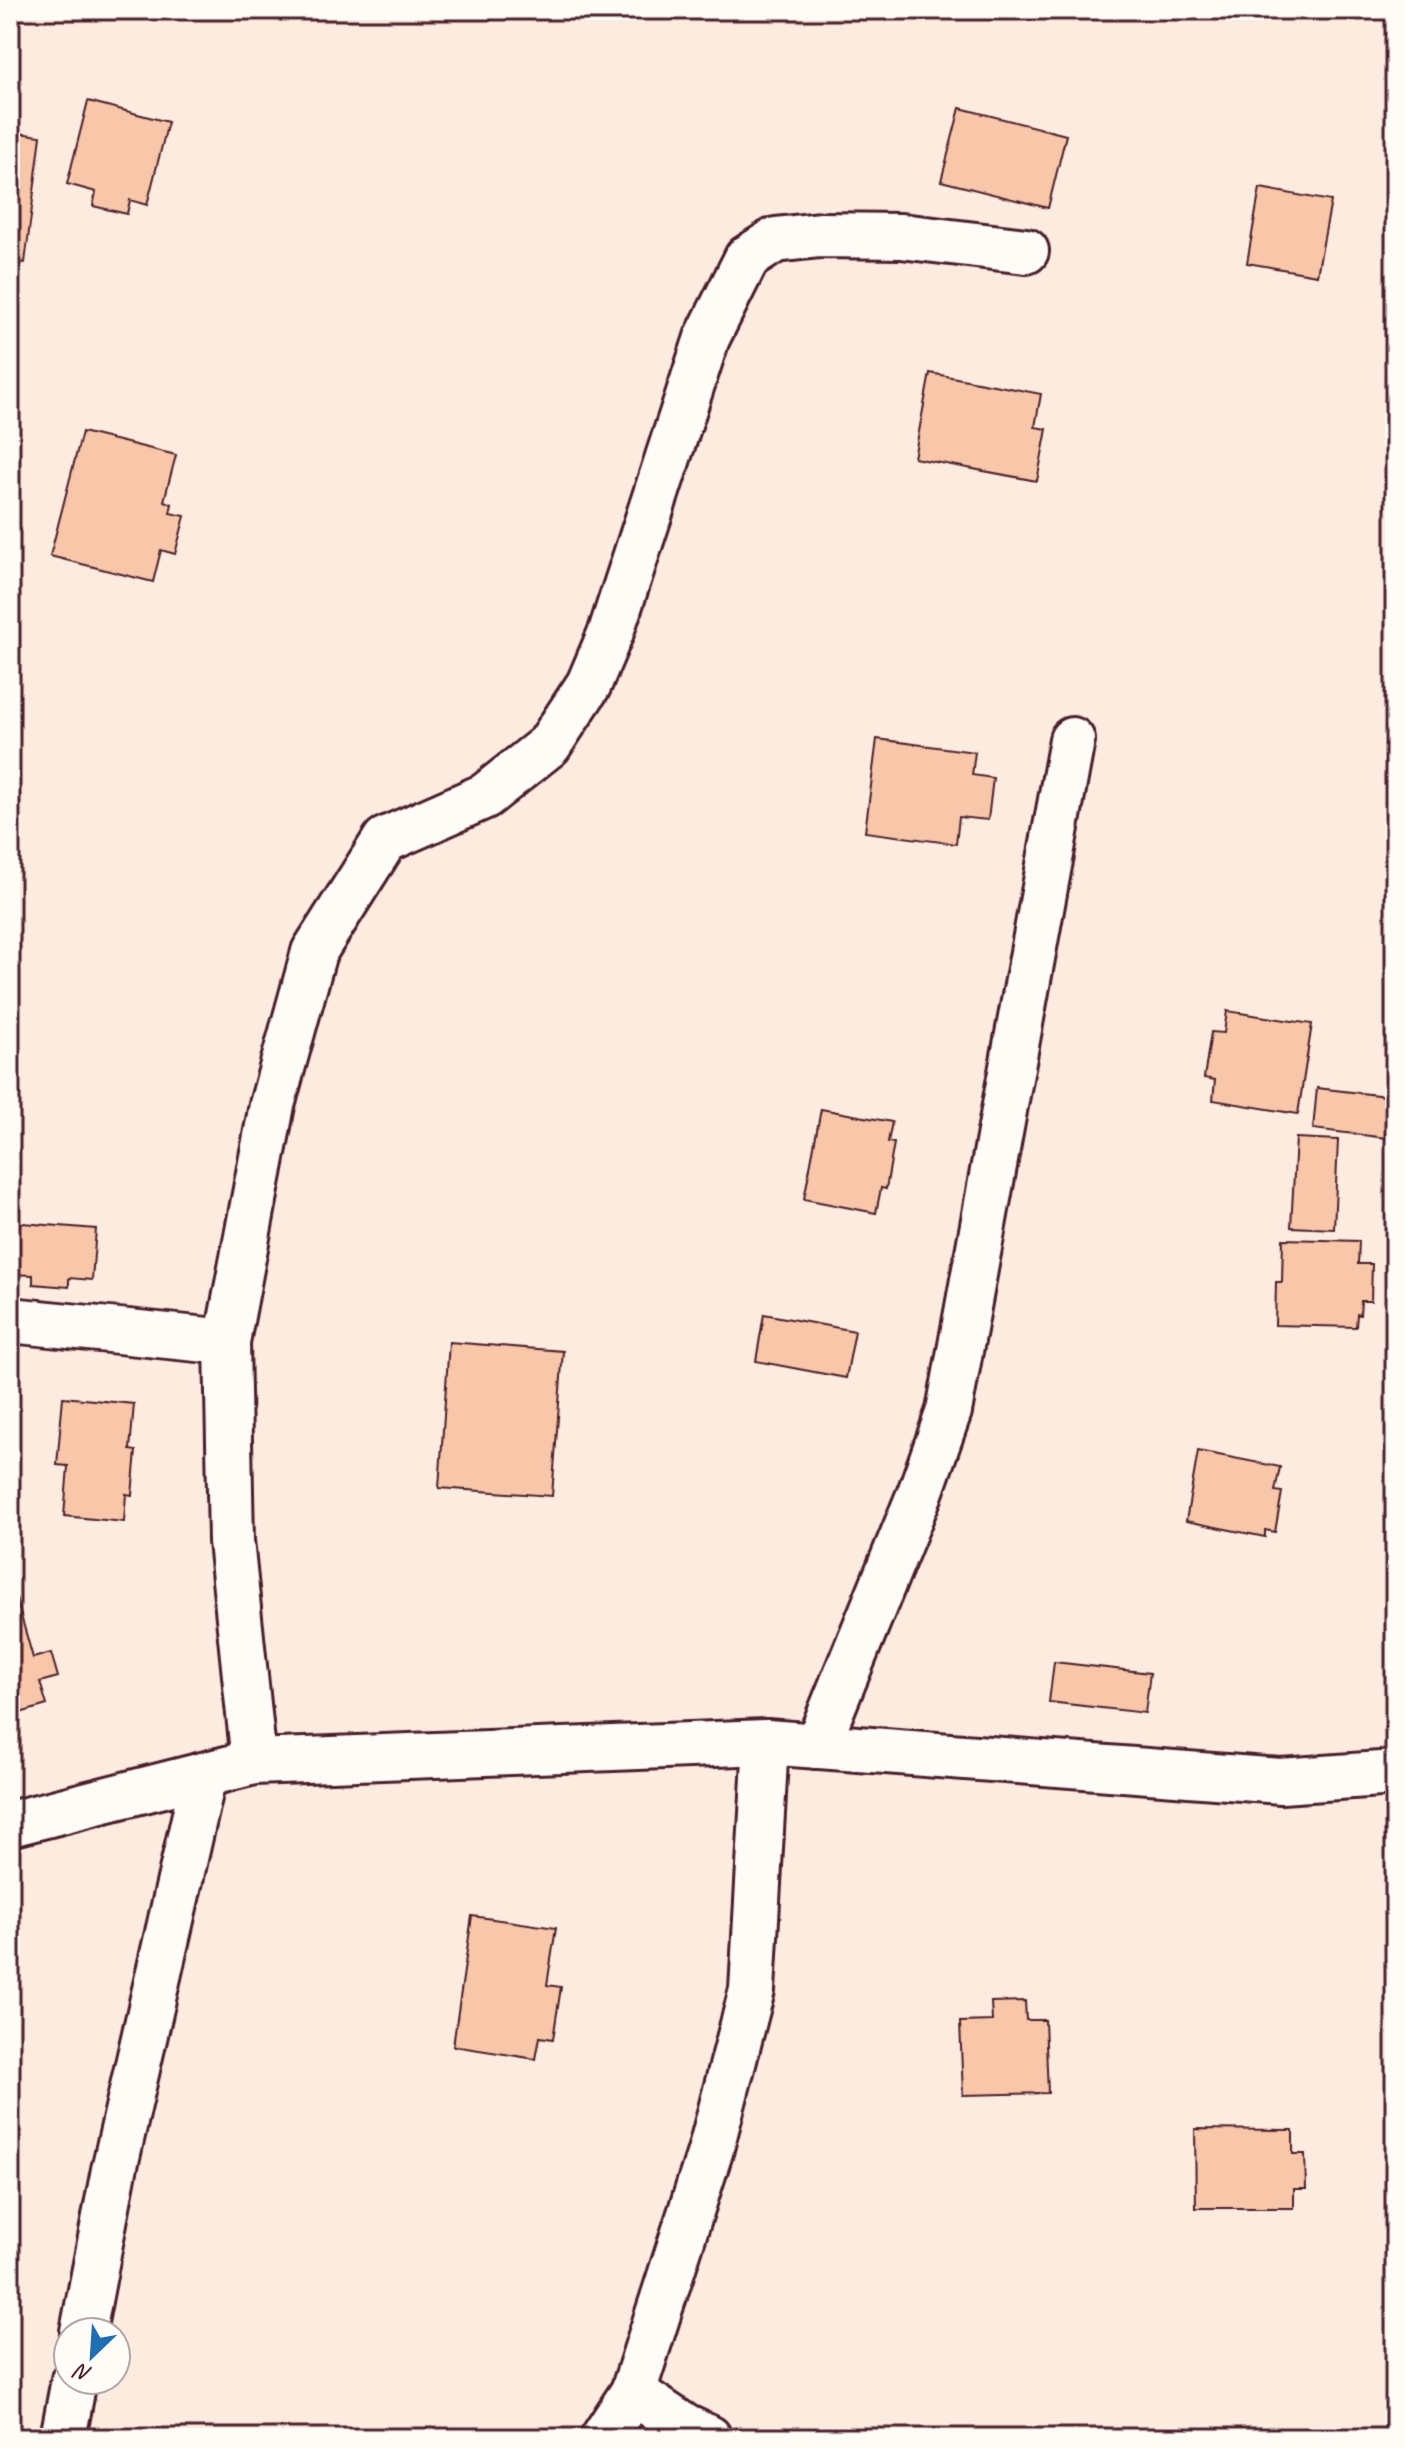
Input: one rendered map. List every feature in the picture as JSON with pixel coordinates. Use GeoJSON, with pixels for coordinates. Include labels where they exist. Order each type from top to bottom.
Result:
{"type":"FeatureCollection","features":[{"type":"Feature","properties":{"kind":"street"},"geometry":{"type":"LineString","coordinates":[[254,1762],[231,1541],[227,1342],[272,1105],[314,952],[385,840],[485,796],[549,745],[589,684],[611,632],[707,338],[747,258],[775,240],[820,235],[901,236],[1026,251]]}},
{"type":"Feature","properties":{"kind":"street"},"geometry":{"type":"LineString","coordinates":[[817,1746],[920,1493],[949,1411],[1072,740]]}},
{"type":"Feature","properties":{"kind":"street"},"geometry":{"type":"LineString","coordinates":[[10,1320],[227,1342]]}},
{"type":"Feature","properties":{"kind":"street"},"geometry":{"type":"LineString","coordinates":[[603,2438],[633,2392],[710,2152],[752,1990],[766,1742]]}},
{"type":"Feature","properties":{"kind":"street"},"geometry":{"type":"LineString","coordinates":[[10,1824],[254,1762],[766,1742],[1281,1781],[1395,1773]]}},
{"type":"Feature","properties":{"kind":"street"},"geometry":{"type":"LineString","coordinates":[[86,2316],[114,2170],[204,1775]]}},
{"type":"Feature","properties":{"kind":"street"},"geometry":{"type":"LineString","coordinates":[[633,2392],[685,2427],[709,2438]]}},
{"type":"Feature","properties":{"kind":"street"},"geometry":{"type":"LineString","coordinates":[[63,2438],[71,2396]]}},
{"type":"Feature","properties":{"kind":"building"},"geometry":{"type":"Polygon","coordinates":[[[88,101],[168,122],[147,205],[130,200],[127,214],[93,206],[96,192],[67,184],[88,101]]]}},
{"type":"Feature","properties":{"kind":"building"},"geometry":{"type":"Polygon","coordinates":[[[960,108],[1066,135],[1048,208],[941,181],[960,108]]]}},
{"type":"Feature","properties":{"kind":"building"},"geometry":{"type":"Polygon","coordinates":[[[10,132],[41,136],[25,263],[10,261],[10,132]]]}},
{"type":"Feature","properties":{"kind":"building"},"geometry":{"type":"Polygon","coordinates":[[[1260,188],[1331,201],[1317,275],[1247,263],[1260,188]]]}},
{"type":"Feature","properties":{"kind":"building"},"geometry":{"type":"Polygon","coordinates":[[[930,373],[1041,394],[1035,427],[1047,429],[1037,481],[914,458],[930,373]]]}},
{"type":"Feature","properties":{"kind":"building"},"geometry":{"type":"Polygon","coordinates":[[[82,432],[176,455],[164,501],[172,504],[170,513],[185,516],[175,554],[161,550],[153,582],[50,556],[82,432]]]}},
{"type":"Feature","properties":{"kind":"building"},"geometry":{"type":"Polygon","coordinates":[[[877,739],[975,752],[972,775],[993,778],[988,820],[959,817],[956,844],[865,832],[877,739]]]}},
{"type":"Feature","properties":{"kind":"building"},"geometry":{"type":"Polygon","coordinates":[[[1227,1011],[1312,1024],[1298,1114],[1213,1100],[1215,1080],[1204,1078],[1211,1032],[1224,1033],[1227,1011]]]}},
{"type":"Feature","properties":{"kind":"building"},"geometry":{"type":"Polygon","coordinates":[[[1317,1088],[1395,1097],[1395,1139],[1313,1129],[1317,1088]]]}},
{"type":"Feature","properties":{"kind":"building"},"geometry":{"type":"Polygon","coordinates":[[[821,1109],[892,1122],[888,1142],[894,1143],[886,1189],[881,1188],[876,1213],[804,1199],[821,1109]]]}},
{"type":"Feature","properties":{"kind":"building"},"geometry":{"type":"Polygon","coordinates":[[[1296,1138],[1338,1140],[1334,1229],[1291,1227],[1296,1138]]]}},
{"type":"Feature","properties":{"kind":"building"},"geometry":{"type":"Polygon","coordinates":[[[10,1222],[96,1229],[92,1280],[69,1278],[69,1287],[33,1284],[33,1275],[10,1274],[10,1222]]]}},
{"type":"Feature","properties":{"kind":"building"},"geometry":{"type":"Polygon","coordinates":[[[1283,1239],[1359,1241],[1358,1264],[1372,1264],[1371,1301],[1361,1301],[1356,1327],[1275,1325],[1276,1282],[1282,1282],[1283,1239]]]}},
{"type":"Feature","properties":{"kind":"building"},"geometry":{"type":"Polygon","coordinates":[[[764,1314],[855,1331],[846,1378],[756,1361],[764,1314]]]}},
{"type":"Feature","properties":{"kind":"building"},"geometry":{"type":"Polygon","coordinates":[[[449,1342],[563,1351],[552,1496],[439,1488],[449,1342]]]}},
{"type":"Feature","properties":{"kind":"building"},"geometry":{"type":"Polygon","coordinates":[[[63,1397],[134,1404],[130,1450],[136,1451],[132,1495],[126,1494],[124,1522],[64,1516],[68,1466],[57,1465],[63,1397]]]}},
{"type":"Feature","properties":{"kind":"building"},"geometry":{"type":"Polygon","coordinates":[[[1198,1451],[1280,1467],[1275,1491],[1282,1492],[1275,1532],[1265,1530],[1265,1537],[1186,1521],[1198,1451]]]}},
{"type":"Feature","properties":{"kind":"building"},"geometry":{"type":"Polygon","coordinates":[[[12,1584],[33,1658],[51,1653],[58,1677],[40,1682],[47,1705],[10,1716],[12,1584]]]}},
{"type":"Feature","properties":{"kind":"building"},"geometry":{"type":"Polygon","coordinates":[[[1054,1662],[1150,1673],[1145,1713],[1049,1702],[1054,1662]]]}},
{"type":"Feature","properties":{"kind":"building"},"geometry":{"type":"Polygon","coordinates":[[[472,1916],[556,1928],[547,1985],[561,1987],[553,2039],[540,2037],[536,2059],[453,2046],[472,1916]]]}},
{"type":"Feature","properties":{"kind":"building"},"geometry":{"type":"Polygon","coordinates":[[[1025,2001],[1026,2020],[1045,2020],[1048,2093],[963,2095],[960,2022],[992,2021],[991,2002],[1025,2001]]]}},
{"type":"Feature","properties":{"kind":"building"},"geometry":{"type":"Polygon","coordinates":[[[1195,2129],[1293,2130],[1293,2154],[1305,2154],[1306,2189],[1294,2189],[1294,2208],[1196,2208],[1195,2129]]]}}]}
